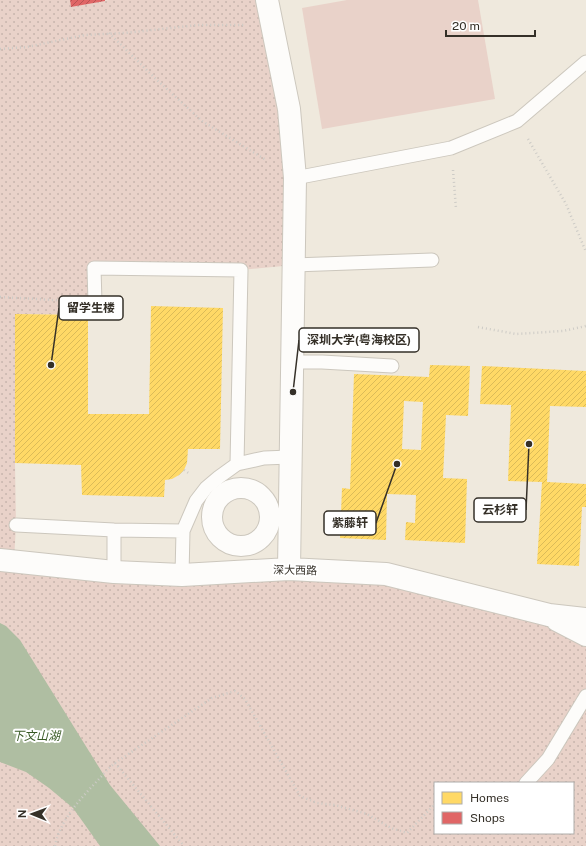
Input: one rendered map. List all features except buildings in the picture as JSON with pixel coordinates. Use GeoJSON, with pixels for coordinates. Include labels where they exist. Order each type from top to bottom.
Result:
{"type":"FeatureCollection","features":[{"type":"Feature","properties":{"kind":"street"},"geometry":{"type":"LineString","coordinates":[[267,0],[289,109],[295,178],[288,569]]}},
{"type":"Feature","properties":{"kind":"street","name":"深大西路"},"geometry":{"type":"LineString","coordinates":[[0,560],[114,572],[182,575],[288,569],[386,574],[549,615],[586,618]]}},
{"type":"Feature","properties":{"kind":"street"},"geometry":{"type":"LineString","coordinates":[[549,615],[586,635]]}},
{"type":"Feature","properties":{"kind":"lane"},"geometry":{"type":"LineString","coordinates":[[295,178],[451,148],[517,121],[586,62]]}},
{"type":"Feature","properties":{"kind":"lane"},"geometry":{"type":"LineString","coordinates":[[294,265],[432,260]]}},
{"type":"Feature","properties":{"kind":"lane"},"geometry":{"type":"LineString","coordinates":[[95,303],[94,268],[241,270],[237,464]]}},
{"type":"Feature","properties":{"kind":"lane"},"geometry":{"type":"LineString","coordinates":[[292,362],[392,366]]}},
{"type":"Feature","properties":{"kind":"lane"},"geometry":{"type":"LineString","coordinates":[[182,575],[183,531],[196,501],[206,488],[237,464],[264,458],[290,457]]}},
{"type":"Feature","properties":{"kind":"lane"},"geometry":{"type":"LineString","coordinates":[[16,525],[114,530],[183,531]]}},
{"type":"Feature","properties":{"kind":"lane"},"geometry":{"type":"LineString","coordinates":[[114,530],[114,572]]}},
{"type":"Feature","properties":{"kind":"lane"},"geometry":{"type":"LineString","coordinates":[[527,782],[548,759],[586,696]]}},
{"type":"Feature","properties":{"kind":"path"},"geometry":{"type":"LineString","coordinates":[[0,49],[27,47],[85,35],[198,25],[272,25]]}},
{"type":"Feature","properties":{"kind":"path"},"geometry":{"type":"LineString","coordinates":[[109,33],[158,82],[202,121],[295,178]]}},
{"type":"Feature","properties":{"kind":"path"},"geometry":{"type":"LineString","coordinates":[[517,121],[566,204],[586,252]]}},
{"type":"Feature","properties":{"kind":"path"},"geometry":{"type":"LineString","coordinates":[[451,148],[456,209]]}},
{"type":"Feature","properties":{"kind":"path"},"geometry":{"type":"LineString","coordinates":[[0,297],[95,303]]}},
{"type":"Feature","properties":{"kind":"path"},"geometry":{"type":"LineString","coordinates":[[478,327],[516,334],[564,331],[586,326]]}},
{"type":"Feature","properties":{"kind":"path"},"geometry":{"type":"LineString","coordinates":[[56,846],[58,834],[67,817],[108,769],[212,698],[235,691],[245,699],[300,796],[317,803],[335,805],[367,814],[391,828],[407,833],[434,805]]}},
{"type":"Feature","properties":{"kind":"path"},"geometry":{"type":"LineString","coordinates":[[115,763],[184,846]]}},
{"type":"Feature","properties":{"kind":"shaded area"},"geometry":{"type":"Polygon","coordinates":[[[0,0],[70,0],[71,7],[109,0],[267,0],[294,265],[241,270],[89,269],[88,315],[15,314],[16,525],[14,561],[289,569],[586,619],[586,846],[0,846],[0,0]]]}},
{"type":"Feature","properties":{"kind":"shaded area"},"geometry":{"type":"Polygon","coordinates":[[[347,0],[478,0],[495,99],[322,129],[302,8],[347,0]]]}},
{"type":"Feature","properties":{"kind":"water","name":"下文山湖"},"geometry":{"type":"Polygon","coordinates":[[[0,623],[6,626],[20,640],[110,785],[160,846],[100,846],[73,808],[49,788],[26,772],[0,762],[0,623]]]}},
{"type":"Feature","properties":{"kind":"place","name":"留学生楼"},"geometry":{"type":"Point","coordinates":[51,365]}},
{"type":"Feature","properties":{"kind":"place","name":"深圳大学(粤海校区)"},"geometry":{"type":"Point","coordinates":[293,392]}},
{"type":"Feature","properties":{"kind":"place","name":"云杉轩"},"geometry":{"type":"Point","coordinates":[529,444]}},
{"type":"Feature","properties":{"kind":"place","name":"紫藤轩"},"geometry":{"type":"Point","coordinates":[397,464]}}]}
